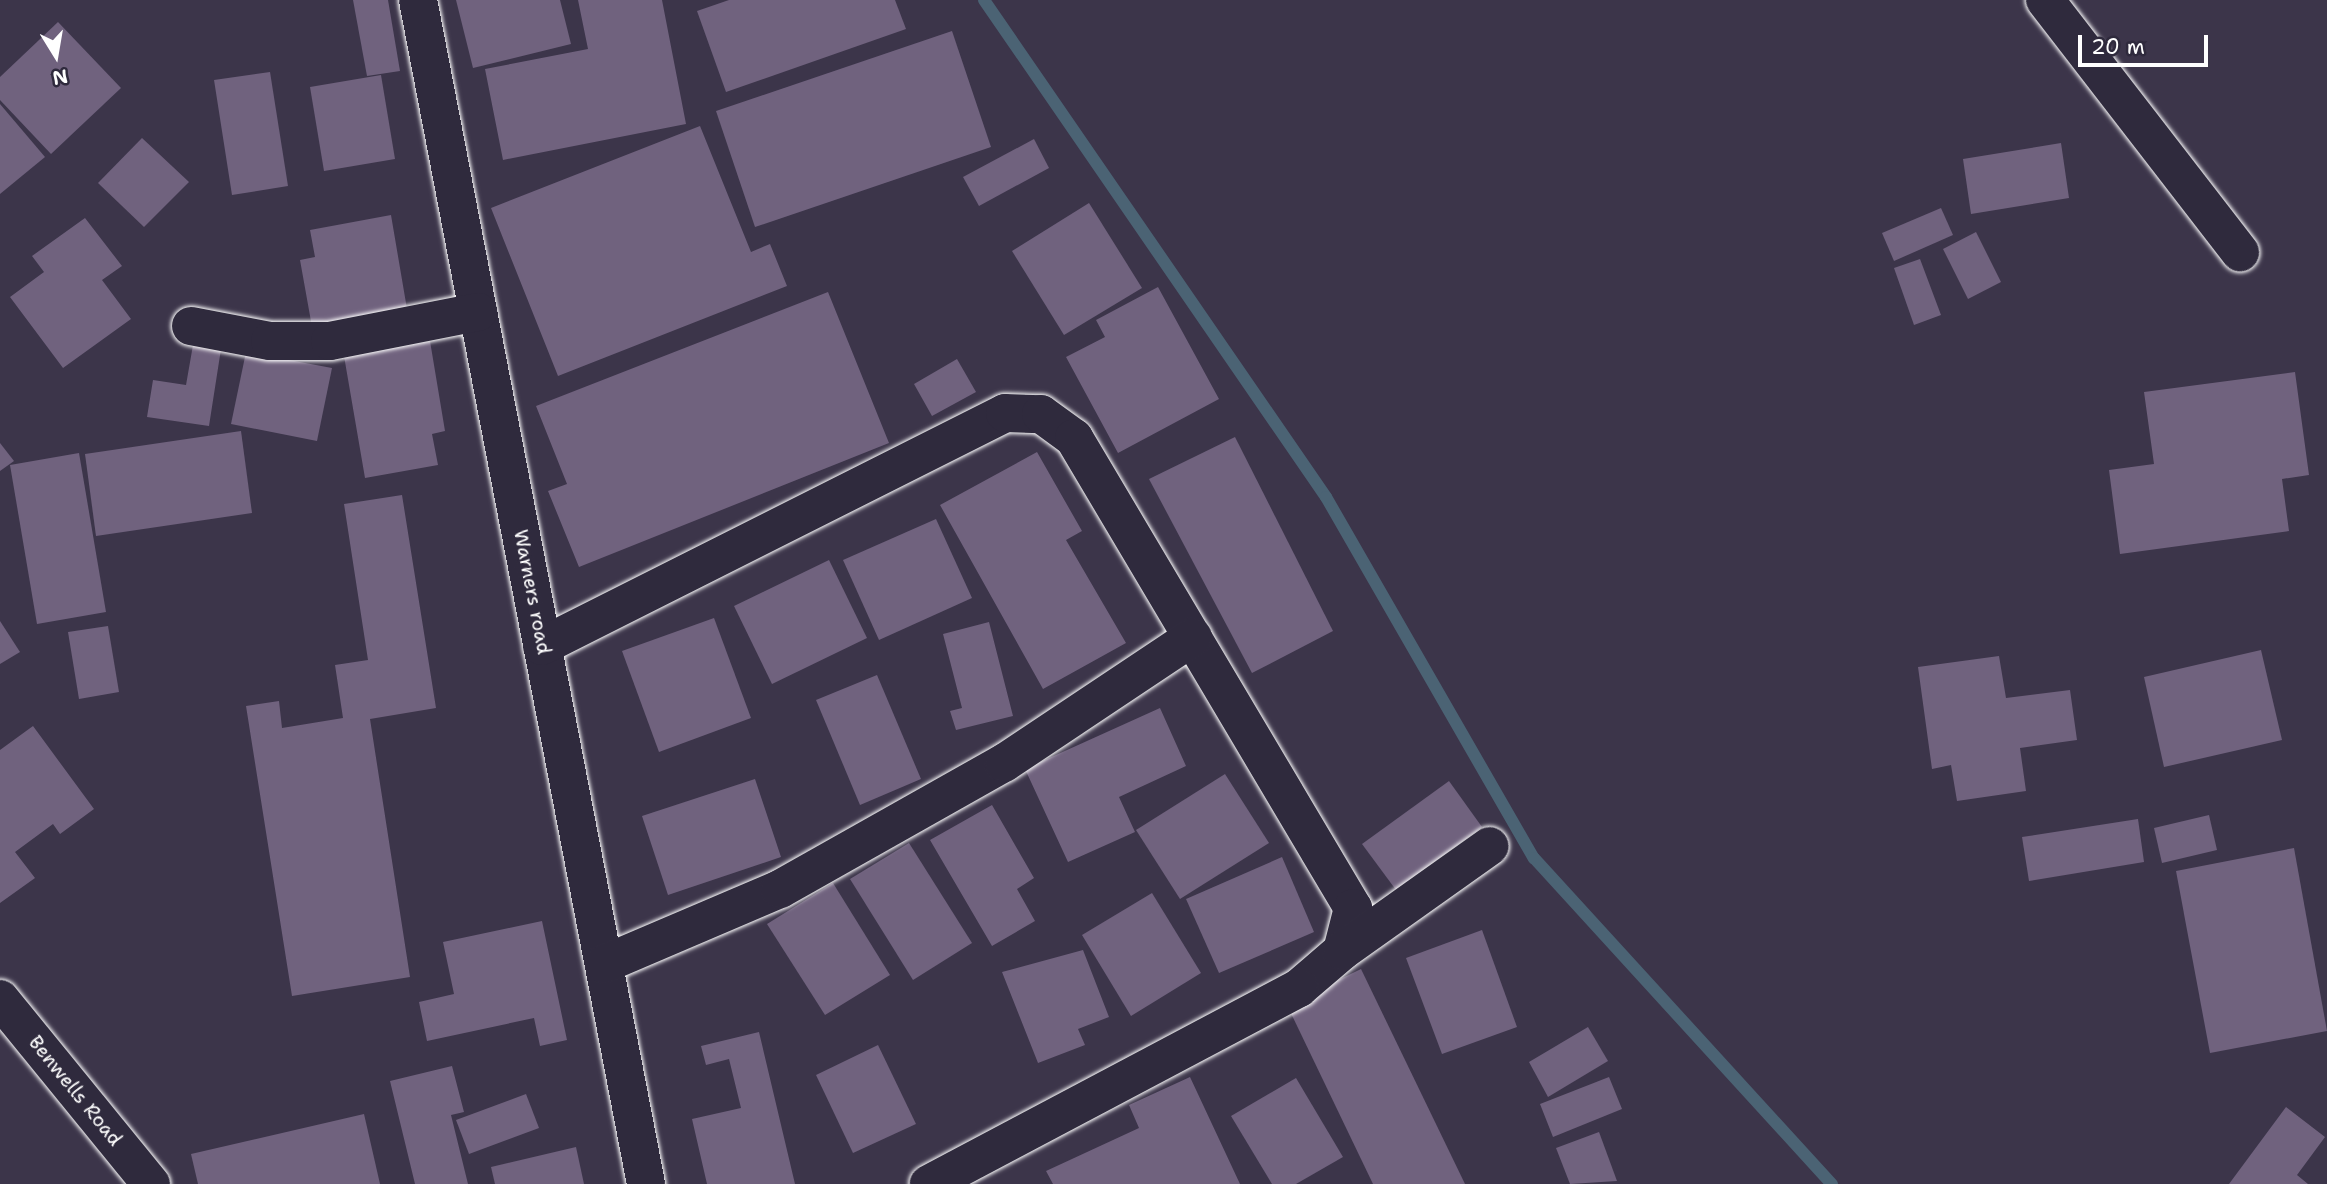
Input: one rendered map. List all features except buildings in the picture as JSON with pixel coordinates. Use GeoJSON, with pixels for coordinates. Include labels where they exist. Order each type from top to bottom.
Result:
{"type":"FeatureCollection","features":[{"type":"Feature","properties":{"kind":"street","name":"Warners road"},"geometry":{"type":"LineString","coordinates":[[418,0],[646,1184]]}},
{"type":"Feature","properties":{"kind":"street"},"geometry":{"type":"LineString","coordinates":[[2045,0],[2240,252]]}},
{"type":"Feature","properties":{"kind":"street"},"geometry":{"type":"LineString","coordinates":[[191,326],[270,341],[330,341],[478,312]]}},
{"type":"Feature","properties":{"kind":"street"},"geometry":{"type":"LineString","coordinates":[[542,646],[1005,413],[1041,414],[1074,439],[1353,908],[1342,951]]}},
{"type":"Feature","properties":{"kind":"street"},"geometry":{"type":"LineString","coordinates":[[604,964],[792,883],[1004,764],[1193,638]]}},
{"type":"Feature","properties":{"kind":"street"},"geometry":{"type":"LineString","coordinates":[[929,1184],[1299,988],[1342,951],[1490,846]]}},
{"type":"Feature","properties":{"kind":"street","name":"Benwells Road"},"geometry":{"type":"LineString","coordinates":[[0,999],[151,1184]]}},
{"type":"Feature","properties":{"kind":"waterway"},"geometry":{"type":"LineString","coordinates":[[984,0],[1326,497],[1534,858],[1832,1184]]}}]}
